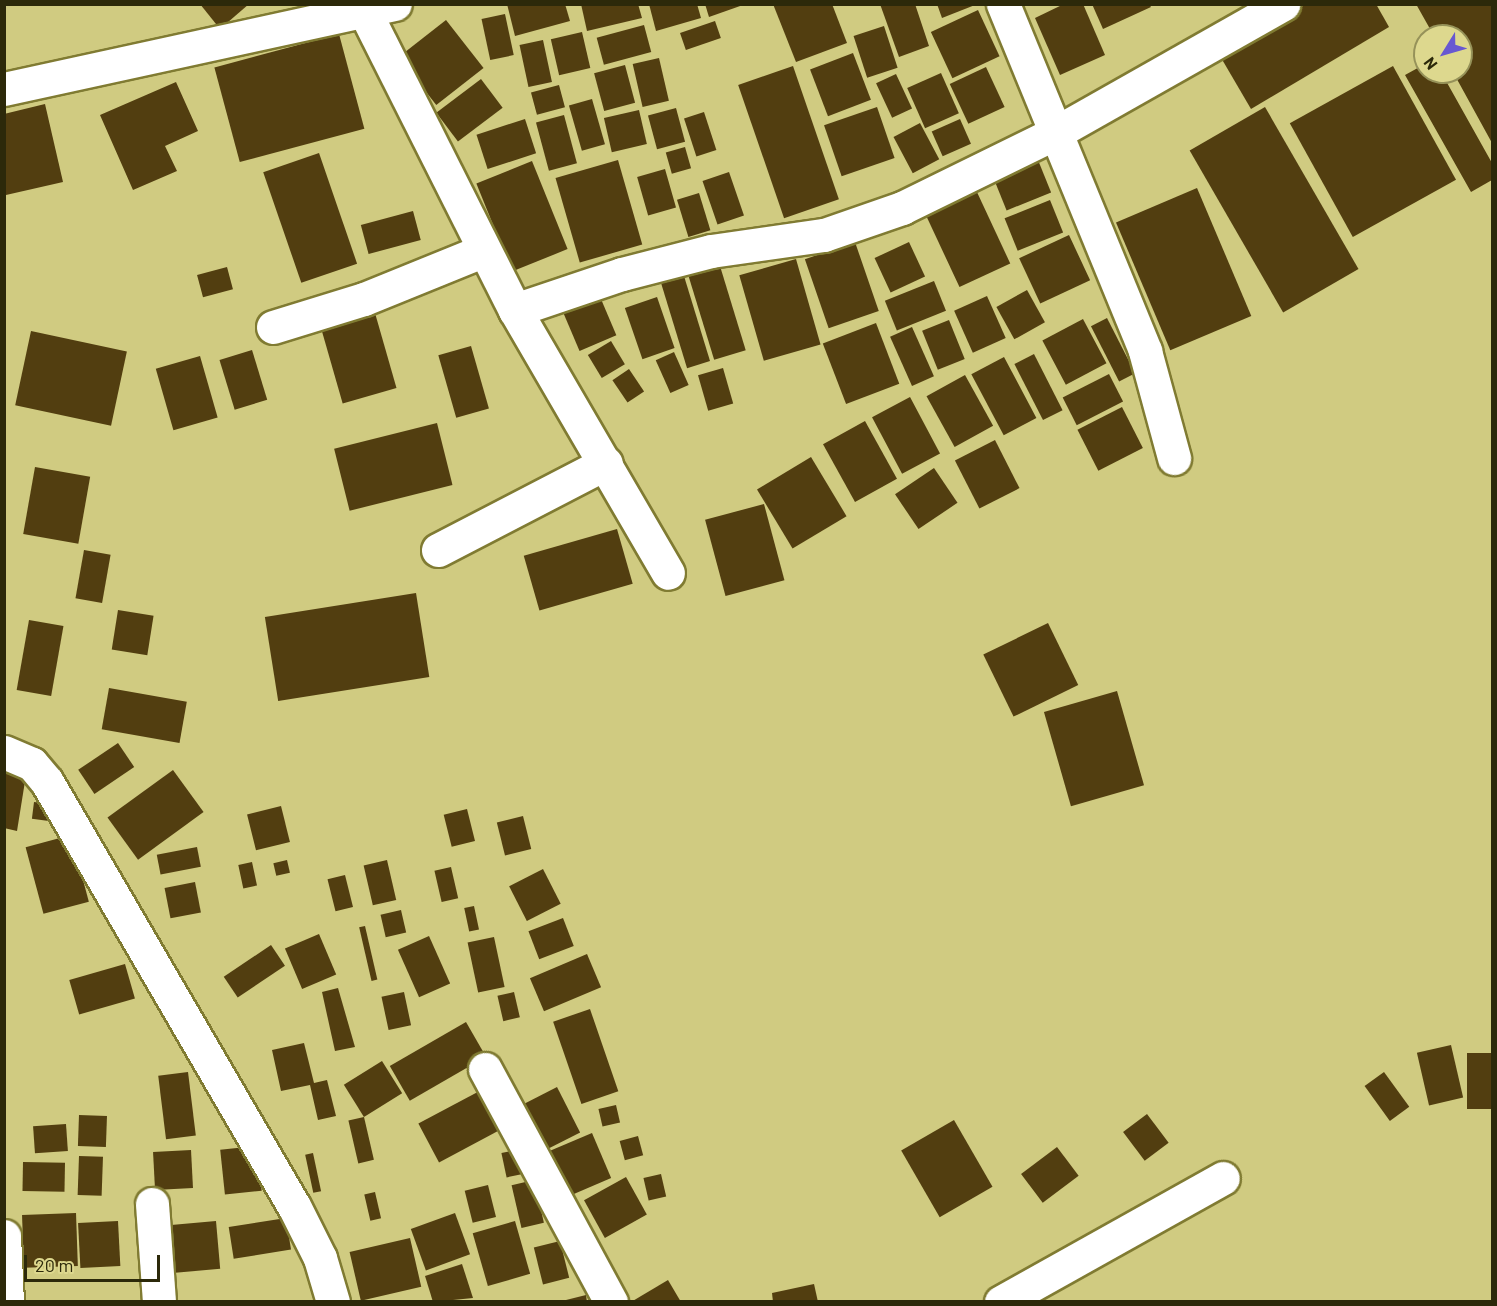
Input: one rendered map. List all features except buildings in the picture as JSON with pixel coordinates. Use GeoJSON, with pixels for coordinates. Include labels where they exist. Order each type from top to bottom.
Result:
{"type":"FeatureCollection","features":[{"type":"Feature","properties":{"kind":"street"},"geometry":{"type":"LineString","coordinates":[[1004,4],[1145,351],[1174,458]]}},
{"type":"Feature","properties":{"kind":"street"},"geometry":{"type":"LineString","coordinates":[[515,310],[622,273],[711,251],[824,235],[902,208],[1057,132],[1283,4]]}},
{"type":"Feature","properties":{"kind":"street"},"geometry":{"type":"LineString","coordinates":[[4,89],[380,8],[482,251],[668,573]]}},
{"type":"Feature","properties":{"kind":"street"},"geometry":{"type":"LineString","coordinates":[[273,327],[364,299],[482,251]]}},
{"type":"Feature","properties":{"kind":"street"},"geometry":{"type":"LineString","coordinates":[[438,550],[606,463]]}},
{"type":"Feature","properties":{"kind":"street"},"geometry":{"type":"LineString","coordinates":[[4,752],[32,764],[47,782],[294,1206],[320,1258],[333,1302]]}},
{"type":"Feature","properties":{"kind":"street"},"geometry":{"type":"LineString","coordinates":[[485,1069],[611,1302]]}},
{"type":"Feature","properties":{"kind":"street"},"geometry":{"type":"LineString","coordinates":[[1001,1302],[1223,1178]]}},
{"type":"Feature","properties":{"kind":"street"},"geometry":{"type":"LineString","coordinates":[[152,1204],[159,1302]]}},
{"type":"Feature","properties":{"kind":"street"},"geometry":{"type":"LineString","coordinates":[[4,1236],[7,1302]]}}]}
